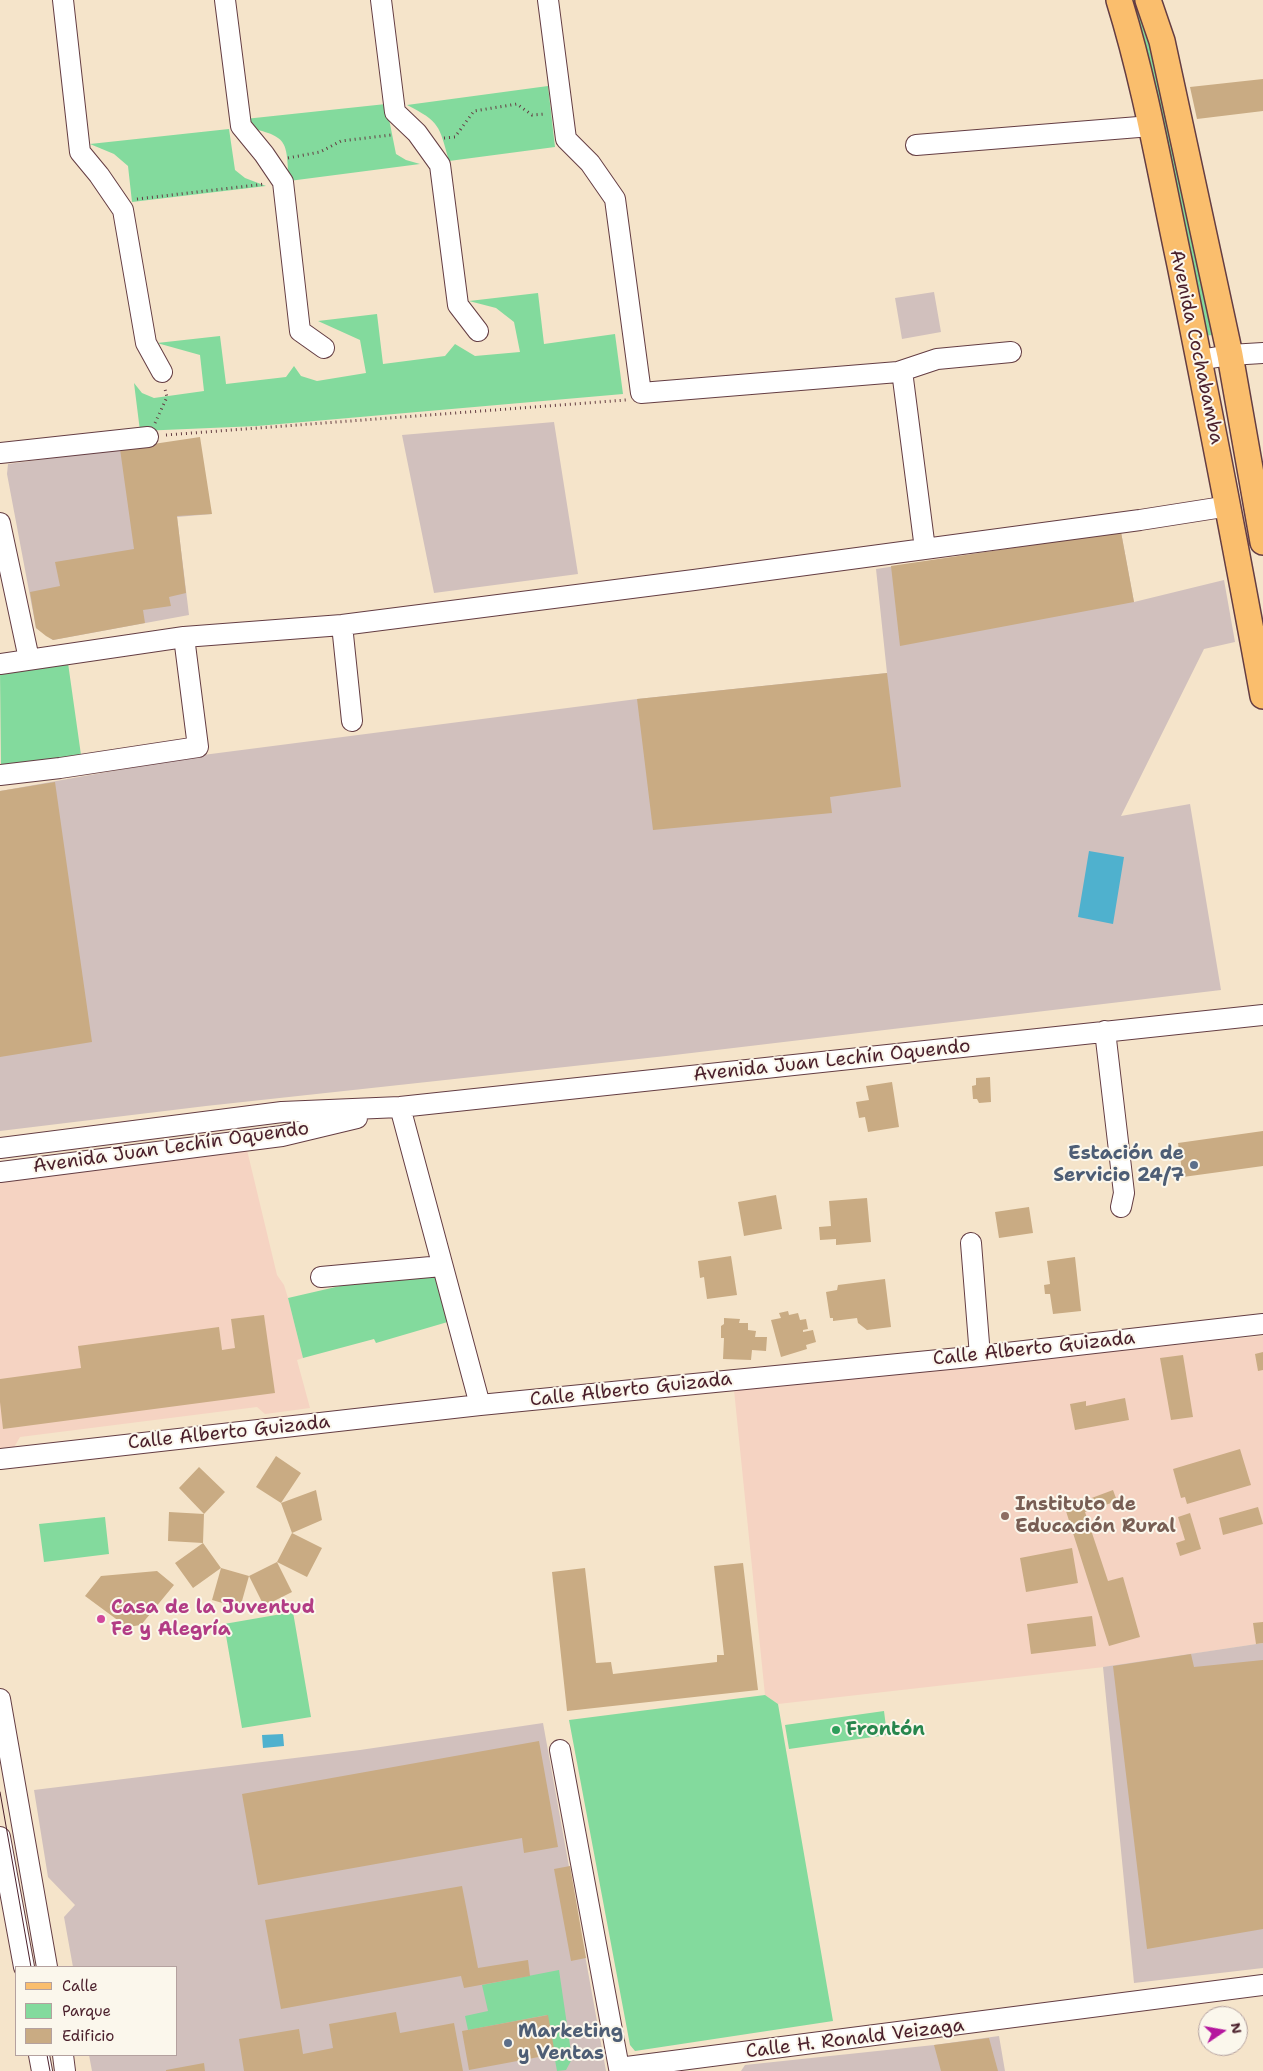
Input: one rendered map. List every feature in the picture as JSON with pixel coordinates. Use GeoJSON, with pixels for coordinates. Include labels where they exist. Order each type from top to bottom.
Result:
{"type":"FeatureCollection","features":[{"type":"Feature","properties":{"kind":"main road","name":"Avenida Cochabamba"},"geometry":{"type":"LineString","coordinates":[[1119,0],[1132,41],[1151,126],[1229,506],[1258,636],[1263,696]]}},
{"type":"Feature","properties":{"kind":"main road","name":"Avenida Cochabamba"},"geometry":{"type":"LineString","coordinates":[[1148,0],[1162,40],[1230,355],[1263,542]]}},
{"type":"Feature","properties":{"kind":"street"},"geometry":{"type":"LineString","coordinates":[[63,0],[80,152],[119,201],[123,210],[146,343],[162,372]]}},
{"type":"Feature","properties":{"kind":"street"},"geometry":{"type":"LineString","coordinates":[[225,0],[241,126],[264,154],[283,182],[300,331],[324,348]]}},
{"type":"Feature","properties":{"kind":"street"},"geometry":{"type":"LineString","coordinates":[[381,0],[396,112],[417,133],[440,165],[458,305],[478,331]]}},
{"type":"Feature","properties":{"kind":"street"},"geometry":{"type":"LineString","coordinates":[[548,0],[566,139],[590,163],[615,199],[641,393],[902,370],[936,358],[1011,352]]}},
{"type":"Feature","properties":{"kind":"street"},"geometry":{"type":"LineString","coordinates":[[916,145],[1151,126]]}},
{"type":"Feature","properties":{"kind":"street"},"geometry":{"type":"LineString","coordinates":[[1199,360],[1263,352]]}},
{"type":"Feature","properties":{"kind":"street"},"geometry":{"type":"LineString","coordinates":[[902,370],[925,549]]}},
{"type":"Feature","properties":{"kind":"street"},"geometry":{"type":"LineString","coordinates":[[0,453],[148,437]]}},
{"type":"Feature","properties":{"kind":"street"},"geometry":{"type":"LineString","coordinates":[[0,664],[184,637],[342,625],[925,549],[1229,506]]}},
{"type":"Feature","properties":{"kind":"street"},"geometry":{"type":"LineString","coordinates":[[0,523],[29,659]]}},
{"type":"Feature","properties":{"kind":"street"},"geometry":{"type":"LineString","coordinates":[[342,625],[352,721]]}},
{"type":"Feature","properties":{"kind":"street"},"geometry":{"type":"LineString","coordinates":[[0,776],[198,747],[184,637]]}},
{"type":"Feature","properties":{"kind":"street","name":"Avenida Juan Lechín Oquendo"},"geometry":{"type":"LineString","coordinates":[[0,1148],[282,1112],[400,1107],[1263,1014]]}},
{"type":"Feature","properties":{"kind":"street"},"geometry":{"type":"LineString","coordinates":[[1105,1032],[1124,1193],[1121,1207]]}},
{"type":"Feature","properties":{"kind":"street"},"geometry":{"type":"LineString","coordinates":[[400,1107],[480,1405]]}},
{"type":"Feature","properties":{"kind":"street","name":"Avenida Juan Lechín Oquendo"},"geometry":{"type":"LineString","coordinates":[[0,1172],[282,1136],[400,1107]]}},
{"type":"Feature","properties":{"kind":"street"},"geometry":{"type":"LineString","coordinates":[[971,1243],[980,1356]]}},
{"type":"Feature","properties":{"kind":"street"},"geometry":{"type":"LineString","coordinates":[[321,1278],[442,1266]]}},
{"type":"Feature","properties":{"kind":"street","name":"Calle Alberto Guizada"},"geometry":{"type":"LineString","coordinates":[[0,1460],[480,1405],[980,1356],[1263,1324]]}},
{"type":"Feature","properties":{"kind":"street"},"geometry":{"type":"LineString","coordinates":[[0,1698],[47,1966]]}},
{"type":"Feature","properties":{"kind":"street","name":"Calle H. Ronald Veizaga"},"geometry":{"type":"LineString","coordinates":[[560,1750],[619,2068],[1263,1985]]}},
{"type":"Feature","properties":{"kind":"street"},"geometry":{"type":"LineString","coordinates":[[0,1837],[24,1966]]}},
{"type":"Feature","properties":{"kind":"street"},"geometry":{"type":"LineString","coordinates":[[40,2056],[42,2071]]}},
{"type":"Feature","properties":{"kind":"street"},"geometry":{"type":"LineString","coordinates":[[62,2056],[65,2071]]}},
{"type":"Feature","properties":{"kind":"path"},"geometry":{"type":"LineString","coordinates":[[443,139],[455,137],[474,111],[517,104],[532,115],[551,113]]}},
{"type":"Feature","properties":{"kind":"path"},"geometry":{"type":"LineString","coordinates":[[288,158],[320,152],[341,142],[391,135]]}},
{"type":"Feature","properties":{"kind":"path"},"geometry":{"type":"LineString","coordinates":[[119,201],[283,182]]}},
{"type":"Feature","properties":{"kind":"path"},"geometry":{"type":"LineString","coordinates":[[162,372],[167,397],[148,437],[624,401],[641,393]]}},
{"type":"Feature","properties":{"kind":"shaded area"},"geometry":{"type":"Polygon","coordinates":[[[934,292],[941,332],[902,339],[895,298],[934,292]]]}},
{"type":"Feature","properties":{"kind":"shaded area"},"geometry":{"type":"Polygon","coordinates":[[[554,422],[578,574],[434,593],[402,435],[554,422]]]}},
{"type":"Feature","properties":{"kind":"shaded area"},"geometry":{"type":"Polygon","coordinates":[[[120,449],[212,514],[177,517],[189,615],[53,640],[36,628],[7,474],[8,464],[120,449]]]}},
{"type":"Feature","properties":{"kind":"shaded area"},"geometry":{"type":"Polygon","coordinates":[[[1121,532],[1134,602],[1224,580],[1235,642],[1204,649],[1121,816],[1190,804],[1221,990],[666,1056],[206,1106],[0,1131],[0,791],[203,755],[637,699],[887,673],[876,569],[1121,532]]]}},
{"type":"Feature","properties":{"kind":"shaded area"},"geometry":{"type":"Polygon","coordinates":[[[247,1150],[277,1275],[284,1285],[303,1358],[297,1360],[310,1408],[265,1414],[257,1407],[20,1437],[13,1449],[0,1450],[0,1182],[247,1150]]]}},
{"type":"Feature","properties":{"kind":"shaded area","name":"Instituto de Educación Rural"},"geometry":{"type":"Polygon","coordinates":[[[1263,1336],[1263,1643],[1113,1666],[778,1704],[765,1695],[734,1390],[1263,1336]]]}},
{"type":"Feature","properties":{"kind":"shaded area"},"geometry":{"type":"Polygon","coordinates":[[[1263,1643],[1263,1968],[1134,1983],[1103,1667],[1263,1643]]]}},
{"type":"Feature","properties":{"kind":"shaded area"},"geometry":{"type":"Polygon","coordinates":[[[543,1723],[606,2071],[92,2071],[89,2056],[178,2056],[178,1966],[73,1966],[64,1917],[75,1905],[48,1877],[34,1790],[360,1750],[543,1723]]]}},
{"type":"Feature","properties":{"kind":"shaded area"},"geometry":{"type":"Polygon","coordinates":[[[999,2036],[1005,2071],[741,2071],[745,2065],[934,2045],[999,2036]]]}},
{"type":"Feature","properties":{"kind":"green space"},"geometry":{"type":"Polygon","coordinates":[[[1128,0],[1139,0],[1146,25],[1213,335],[1201,336],[1128,0]]]}},
{"type":"Feature","properties":{"kind":"green space"},"geometry":{"type":"Polygon","coordinates":[[[548,86],[555,147],[449,161],[437,126],[426,116],[407,105],[548,86]]]}},
{"type":"Feature","properties":{"kind":"green space"},"geometry":{"type":"Polygon","coordinates":[[[386,104],[396,154],[406,160],[420,164],[289,181],[286,150],[283,144],[273,135],[250,128],[245,119],[386,104]]]}},
{"type":"Feature","properties":{"kind":"green space"},"geometry":{"type":"Polygon","coordinates":[[[229,129],[235,170],[245,178],[266,186],[132,202],[128,166],[114,154],[90,144],[229,129]]]}},
{"type":"Feature","properties":{"kind":"green space"},"geometry":{"type":"Polygon","coordinates":[[[538,293],[544,344],[615,334],[623,394],[257,426],[140,431],[134,383],[142,393],[154,398],[204,391],[200,355],[157,343],[220,336],[226,384],[286,377],[294,366],[301,376],[317,381],[366,373],[360,340],[318,321],[377,314],[383,364],[445,356],[455,344],[475,356],[520,352],[514,322],[496,308],[469,301],[538,293]]]}},
{"type":"Feature","properties":{"kind":"green space"},"geometry":{"type":"Polygon","coordinates":[[[68,663],[81,755],[1,767],[0,672],[68,663]]]}},
{"type":"Feature","properties":{"kind":"green space"},"geometry":{"type":"Polygon","coordinates":[[[428,1272],[439,1278],[451,1321],[376,1343],[374,1339],[303,1358],[288,1298],[366,1280],[428,1272]]]}},
{"type":"Feature","properties":{"kind":"green space"},"geometry":{"type":"Polygon","coordinates":[[[105,1517],[109,1554],[44,1562],[39,1524],[105,1517]]]}},
{"type":"Feature","properties":{"kind":"green space"},"geometry":{"type":"Polygon","coordinates":[[[293,1612],[311,1717],[242,1728],[224,1624],[293,1612]]]}},
{"type":"Feature","properties":{"kind":"green space"},"geometry":{"type":"Polygon","coordinates":[[[765,1695],[778,1704],[833,2021],[635,2051],[630,2045],[569,1720],[765,1695]]]}},
{"type":"Feature","properties":{"kind":"green space","name":"Frontón"},"geometry":{"type":"Polygon","coordinates":[[[884,1711],[887,1735],[789,1749],[785,1725],[884,1711]]]}},
{"type":"Feature","properties":{"kind":"green space"},"geometry":{"type":"Polygon","coordinates":[[[559,1970],[572,2059],[566,2070],[557,2071],[547,2015],[468,2030],[465,2016],[488,2011],[482,1985],[559,1970]]]}},
{"type":"Feature","properties":{"kind":"water"},"geometry":{"type":"Polygon","coordinates":[[[1089,851],[1124,857],[1113,924],[1078,917],[1089,851]]]}},
{"type":"Feature","properties":{"kind":"water"},"geometry":{"type":"Polygon","coordinates":[[[283,1734],[284,1746],[263,1748],[262,1735],[283,1734]]]}},
{"type":"Feature","properties":{"kind":"building"},"geometry":{"type":"Polygon","coordinates":[[[1263,79],[1263,111],[1197,119],[1190,87],[1263,79]]]}},
{"type":"Feature","properties":{"kind":"building"},"geometry":{"type":"Polygon","coordinates":[[[200,437],[212,514],[177,516],[186,593],[169,597],[171,606],[143,610],[145,623],[53,640],[36,628],[30,592],[60,586],[55,562],[134,549],[120,449],[200,437]]]}},
{"type":"Feature","properties":{"kind":"building"},"geometry":{"type":"Polygon","coordinates":[[[1121,532],[1134,602],[900,646],[891,566],[1121,532]]]}},
{"type":"Feature","properties":{"kind":"building"},"geometry":{"type":"Polygon","coordinates":[[[887,673],[901,787],[830,797],[832,813],[653,830],[637,699],[887,673]]]}},
{"type":"Feature","properties":{"kind":"building"},"geometry":{"type":"Polygon","coordinates":[[[55,782],[92,1042],[0,1057],[0,791],[55,782]]]}},
{"type":"Feature","properties":{"kind":"building"},"geometry":{"type":"Polygon","coordinates":[[[990,1077],[991,1102],[979,1103],[977,1099],[973,1099],[972,1086],[976,1085],[976,1078],[990,1077]]]}},
{"type":"Feature","properties":{"kind":"building"},"geometry":{"type":"Polygon","coordinates":[[[892,1082],[899,1127],[868,1132],[865,1117],[859,1118],[856,1102],[869,1100],[866,1086],[892,1082]]]}},
{"type":"Feature","properties":{"kind":"building"},"geometry":{"type":"Polygon","coordinates":[[[1263,1131],[1263,1166],[1183,1177],[1178,1143],[1263,1131]]]}},
{"type":"Feature","properties":{"kind":"building"},"geometry":{"type":"Polygon","coordinates":[[[776,1195],[782,1229],[744,1236],[738,1202],[776,1195]]]}},
{"type":"Feature","properties":{"kind":"building"},"geometry":{"type":"Polygon","coordinates":[[[867,1198],[871,1242],[836,1245],[836,1239],[820,1240],[819,1227],[831,1226],[829,1201],[867,1198]]]}},
{"type":"Feature","properties":{"kind":"building"},"geometry":{"type":"Polygon","coordinates":[[[1029,1207],[1033,1233],[999,1238],[995,1212],[1029,1207]]]}},
{"type":"Feature","properties":{"kind":"building"},"geometry":{"type":"Polygon","coordinates":[[[731,1256],[737,1295],[707,1299],[704,1277],[700,1278],[698,1261],[731,1256]]]}},
{"type":"Feature","properties":{"kind":"building"},"geometry":{"type":"Polygon","coordinates":[[[1075,1257],[1081,1311],[1053,1314],[1050,1294],[1045,1294],[1044,1285],[1050,1284],[1047,1261],[1075,1257]]]}},
{"type":"Feature","properties":{"kind":"building"},"geometry":{"type":"Polygon","coordinates":[[[885,1279],[891,1327],[867,1330],[858,1323],[857,1318],[833,1321],[833,1318],[830,1318],[826,1292],[837,1290],[838,1285],[885,1279]]]}},
{"type":"Feature","properties":{"kind":"building"},"geometry":{"type":"Polygon","coordinates":[[[788,1311],[789,1315],[798,1313],[800,1320],[806,1319],[808,1329],[803,1330],[803,1332],[813,1330],[816,1342],[806,1345],[807,1349],[781,1357],[771,1320],[781,1318],[779,1313],[788,1311]]]}},
{"type":"Feature","properties":{"kind":"building"},"geometry":{"type":"Polygon","coordinates":[[[264,1315],[275,1393],[3,1429],[0,1379],[81,1368],[78,1346],[219,1327],[222,1350],[235,1348],[231,1319],[264,1315]]]}},
{"type":"Feature","properties":{"kind":"building"},"geometry":{"type":"Polygon","coordinates":[[[724,1318],[740,1319],[739,1323],[748,1323],[748,1330],[756,1331],[755,1337],[767,1337],[766,1351],[752,1350],[751,1360],[723,1359],[724,1338],[721,1338],[721,1326],[724,1324],[724,1318]]]}},
{"type":"Feature","properties":{"kind":"building"},"geometry":{"type":"Polygon","coordinates":[[[1263,1352],[1263,1370],[1258,1371],[1255,1354],[1263,1352]]]}},
{"type":"Feature","properties":{"kind":"building"},"geometry":{"type":"Polygon","coordinates":[[[1183,1355],[1193,1417],[1171,1420],[1160,1358],[1183,1355]]]}},
{"type":"Feature","properties":{"kind":"building"},"geometry":{"type":"Polygon","coordinates":[[[1125,1398],[1129,1420],[1075,1430],[1070,1404],[1086,1401],[1086,1406],[1125,1398]]]}},
{"type":"Feature","properties":{"kind":"building"},"geometry":{"type":"Polygon","coordinates":[[[1240,1449],[1251,1485],[1187,1504],[1185,1497],[1181,1498],[1173,1469],[1240,1449]]]}},
{"type":"Feature","properties":{"kind":"building"},"geometry":{"type":"Polygon","coordinates":[[[276,1456],[301,1473],[281,1503],[256,1487],[276,1456]]]}},
{"type":"Feature","properties":{"kind":"building"},"geometry":{"type":"Polygon","coordinates":[[[199,1467],[225,1492],[204,1514],[179,1488],[199,1467]]]}},
{"type":"Feature","properties":{"kind":"building"},"geometry":{"type":"Polygon","coordinates":[[[316,1490],[322,1520],[292,1533],[281,1503],[316,1490]]]}},
{"type":"Feature","properties":{"kind":"building"},"geometry":{"type":"Polygon","coordinates":[[[1113,1490],[1117,1501],[1085,1512],[1108,1581],[1123,1577],[1140,1637],[1109,1646],[1065,1508],[1113,1490]]]}},
{"type":"Feature","properties":{"kind":"building"},"geometry":{"type":"Polygon","coordinates":[[[1258,1507],[1263,1524],[1223,1535],[1219,1518],[1258,1507]]]}},
{"type":"Feature","properties":{"kind":"building"},"geometry":{"type":"Polygon","coordinates":[[[169,1512],[204,1514],[203,1543],[168,1541],[169,1512]]]}},
{"type":"Feature","properties":{"kind":"building"},"geometry":{"type":"Polygon","coordinates":[[[1190,1513],[1201,1549],[1180,1556],[1176,1543],[1185,1540],[1178,1517],[1190,1513]]]}},
{"type":"Feature","properties":{"kind":"building"},"geometry":{"type":"Polygon","coordinates":[[[292,1533],[322,1548],[307,1577],[277,1562],[292,1533]]]}},
{"type":"Feature","properties":{"kind":"building"},"geometry":{"type":"Polygon","coordinates":[[[203,1543],[221,1568],[193,1588],[175,1563],[203,1543]]]}},
{"type":"Feature","properties":{"kind":"building"},"geometry":{"type":"Polygon","coordinates":[[[1072,1548],[1078,1583],[1026,1592],[1020,1558],[1072,1548]]]}},
{"type":"Feature","properties":{"kind":"building"},"geometry":{"type":"Polygon","coordinates":[[[277,1562],[292,1592],[264,1606],[249,1576],[277,1562]]]}},
{"type":"Feature","properties":{"kind":"building"},"geometry":{"type":"Polygon","coordinates":[[[743,1563],[758,1690],[567,1711],[552,1572],[585,1568],[596,1663],[611,1662],[613,1674],[717,1662],[717,1655],[724,1655],[714,1566],[743,1563]]]}},
{"type":"Feature","properties":{"kind":"building"},"geometry":{"type":"Polygon","coordinates":[[[221,1568],[249,1576],[240,1608],[212,1600],[221,1568]]]}},
{"type":"Feature","properties":{"kind":"building"},"geometry":{"type":"Polygon","coordinates":[[[157,1571],[174,1585],[141,1625],[127,1627],[85,1596],[101,1576],[157,1571]]]}},
{"type":"Feature","properties":{"kind":"building"},"geometry":{"type":"Polygon","coordinates":[[[1092,1616],[1096,1646],[1031,1654],[1027,1624],[1092,1616]]]}},
{"type":"Feature","properties":{"kind":"building"},"geometry":{"type":"Polygon","coordinates":[[[1263,1622],[1263,1643],[1256,1644],[1253,1623],[1263,1622]]]}},
{"type":"Feature","properties":{"kind":"building"},"geometry":{"type":"Polygon","coordinates":[[[1191,1654],[1194,1667],[1263,1660],[1263,1929],[1147,1949],[1113,1666],[1191,1654]]]}},
{"type":"Feature","properties":{"kind":"building"},"geometry":{"type":"Polygon","coordinates":[[[539,1741],[558,1847],[524,1853],[522,1838],[258,1885],[242,1794],[539,1741]]]}},
{"type":"Feature","properties":{"kind":"building"},"geometry":{"type":"Polygon","coordinates":[[[570,1866],[586,1958],[571,1961],[554,1869],[570,1866]]]}},
{"type":"Feature","properties":{"kind":"building"},"geometry":{"type":"Polygon","coordinates":[[[462,1886],[478,1968],[528,1960],[530,1976],[464,1988],[461,1976],[281,2009],[265,1920],[462,1886]]]}},
{"type":"Feature","properties":{"kind":"building"},"geometry":{"type":"Polygon","coordinates":[[[396,2012],[400,2033],[454,2023],[463,2071],[244,2071],[239,2039],[299,2029],[303,2054],[333,2048],[329,2024],[396,2012]]]}},
{"type":"Feature","properties":{"kind":"building","name":"Marketing y Ventas"},"geometry":{"type":"Polygon","coordinates":[[[548,2015],[555,2054],[469,2070],[462,2031],[548,2015]]]}},
{"type":"Feature","properties":{"kind":"building"},"geometry":{"type":"Polygon","coordinates":[[[989,2038],[998,2071],[941,2071],[934,2045],[989,2038]]]}},
{"type":"Feature","properties":{"kind":"building"},"geometry":{"type":"Polygon","coordinates":[[[204,2063],[205,2071],[166,2071],[166,2070],[204,2063]]]}},
{"type":"Feature","properties":{"kind":"tram line"},"geometry":{"type":"LineString","coordinates":[[0,1792],[31,1966]]}},
{"type":"Feature","properties":{"kind":"tram line"},"geometry":{"type":"LineString","coordinates":[[47,2056],[50,2071]]}},
{"type":"Feature","properties":{"kind":"place","name":"Estación de Servicio 24/7"},"geometry":{"type":"Point","coordinates":[1194,1165]}},
{"type":"Feature","properties":{"kind":"place","name":"Instituto de Educación Rural"},"geometry":{"type":"Point","coordinates":[1005,1516]}},
{"type":"Feature","properties":{"kind":"place","name":"Casa de la Juventud Fe y Alegría"},"geometry":{"type":"Point","coordinates":[101,1619]}},
{"type":"Feature","properties":{"kind":"place","name":"Frontón"},"geometry":{"type":"Point","coordinates":[836,1730]}},
{"type":"Feature","properties":{"kind":"place","name":"Marketing y Ventas"},"geometry":{"type":"Point","coordinates":[508,2043]}}]}
